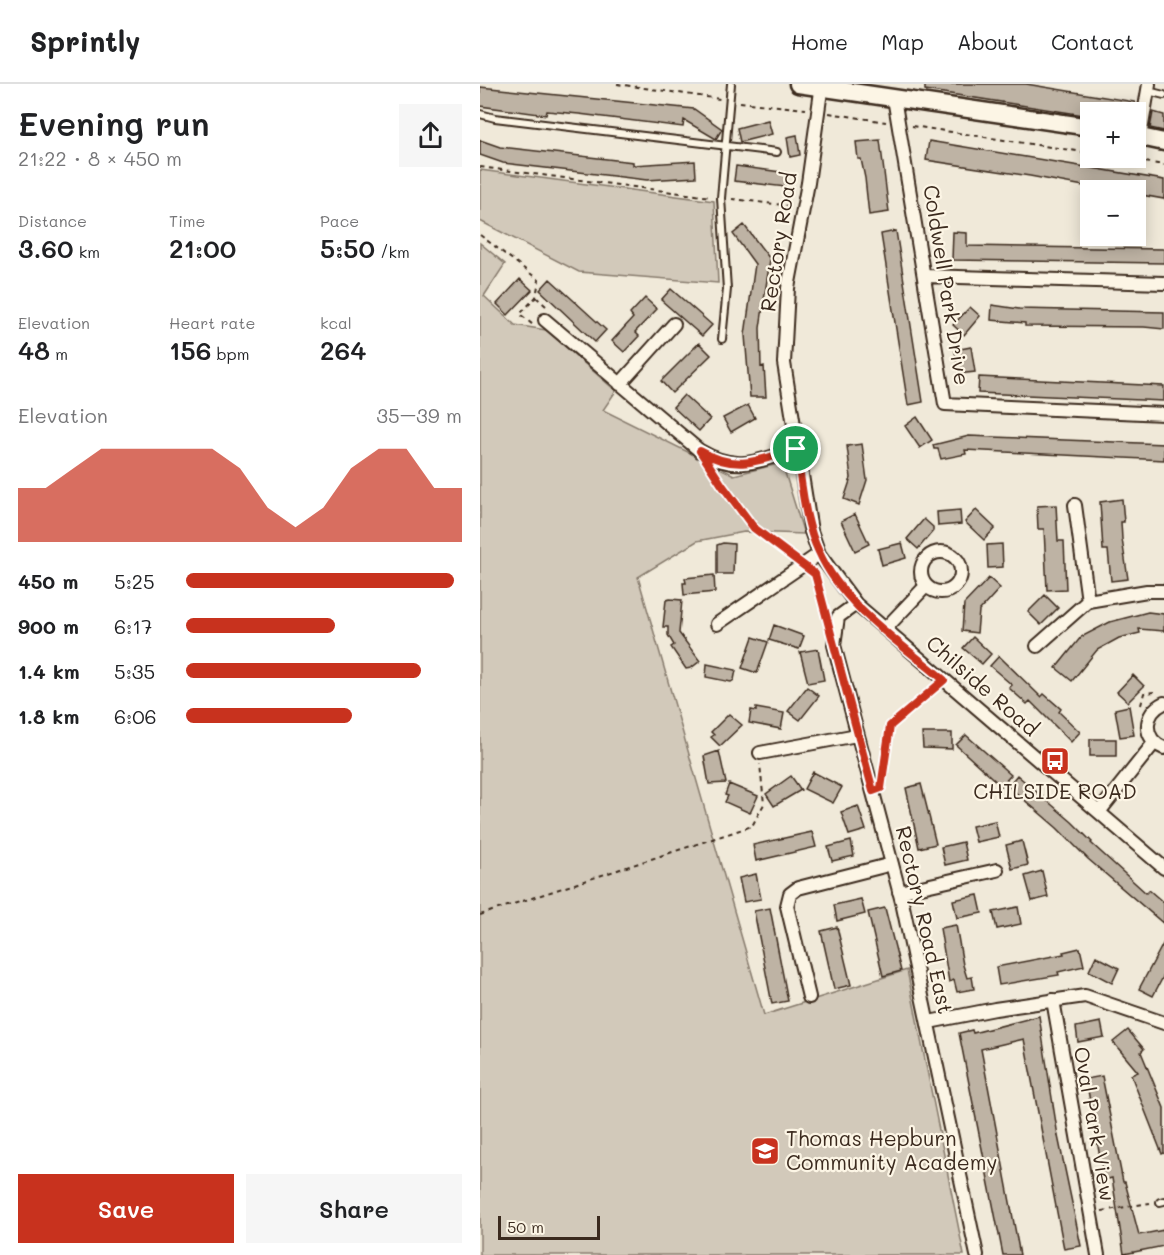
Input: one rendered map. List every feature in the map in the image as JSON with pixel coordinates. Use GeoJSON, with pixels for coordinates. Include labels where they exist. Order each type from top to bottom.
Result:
{"type":"FeatureCollection","features":[{"type":"Feature","properties":{"kind":"street"},"geometry":{"type":"LineString","coordinates":[[798,84],[822,85],[1080,126]]}},
{"type":"Feature","properties":{"kind":"street","name":"Rectory Road"},"geometry":{"type":"LineString","coordinates":[[822,85],[788,288],[784,363],[811,531],[819,554],[856,604]]}},
{"type":"Feature","properties":{"kind":"street","name":"Coldwell Park Drive"},"geometry":{"type":"LineString","coordinates":[[894,98],[926,276],[945,404],[1164,414]]}},
{"type":"Feature","properties":{"kind":"street"},"geometry":{"type":"LineString","coordinates":[[1146,139],[1164,142]]}},
{"type":"Feature","properties":{"kind":"street"},"geometry":{"type":"LineString","coordinates":[[926,276],[1164,283]]}},
{"type":"Feature","properties":{"kind":"street"},"geometry":{"type":"LineString","coordinates":[[545,320],[700,451],[719,462],[745,465],[796,449]]}},
{"type":"Feature","properties":{"kind":"street"},"geometry":{"type":"LineString","coordinates":[[620,384],[674,324]]}},
{"type":"Feature","properties":{"kind":"street"},"geometry":{"type":"LineString","coordinates":[[1075,505],[1088,601]]}},
{"type":"Feature","properties":{"kind":"street"},"geometry":{"type":"LineString","coordinates":[[717,624],[819,554]]}},
{"type":"Feature","properties":{"kind":"street"},"geometry":{"type":"LineString","coordinates":[[885,629],[926,586]]}},
{"type":"Feature","properties":{"kind":"street"},"geometry":{"type":"LineString","coordinates":[[1037,646],[1088,601],[1147,591],[1164,591]]}},
{"type":"Feature","properties":{"kind":"street","name":"Chilside Road"},"geometry":{"type":"LineString","coordinates":[[856,604],[1164,868]]}},
{"type":"Feature","properties":{"kind":"street","name":"Rectory Road East"},"geometry":{"type":"LineString","coordinates":[[856,604],[838,617],[834,645],[899,892],[977,1255]]}},
{"type":"Feature","properties":{"kind":"street"},"geometry":{"type":"LineString","coordinates":[[1099,812],[1159,745],[1147,726],[1150,714],[1164,703]]}},
{"type":"Feature","properties":{"kind":"street"},"geometry":{"type":"LineString","coordinates":[[760,753],[857,735]]}},
{"type":"Feature","properties":{"kind":"street"},"geometry":{"type":"LineString","coordinates":[[808,997],[787,906],[790,894],[798,888],[892,864]]}},
{"type":"Feature","properties":{"kind":"street"},"geometry":{"type":"LineString","coordinates":[[899,892],[997,870]]}},
{"type":"Feature","properties":{"kind":"street"},"geometry":{"type":"LineString","coordinates":[[928,1022],[1085,996],[1164,1023]]}},
{"type":"Feature","properties":{"kind":"street","name":"Oval Park View"},"geometry":{"type":"LineString","coordinates":[[1053,1000],[1098,1255]]}},
{"type":"Feature","properties":{"kind":"lane"},"geometry":{"type":"LineString","coordinates":[[722,339],[727,289],[720,198],[731,84]]}},
{"type":"Feature","properties":{"kind":"lane"},"geometry":{"type":"LineString","coordinates":[[1148,88],[1164,95]]}},
{"type":"Feature","properties":{"kind":"lane"},"geometry":{"type":"LineString","coordinates":[[480,114],[495,118],[777,152]]}},
{"type":"Feature","properties":{"kind":"path"},"geometry":{"type":"LineString","coordinates":[[617,84],[730,101],[818,111],[1080,151]]}},
{"type":"Feature","properties":{"kind":"path"},"geometry":{"type":"LineString","coordinates":[[1146,162],[1164,165]]}},
{"type":"Feature","properties":{"kind":"path"},"geometry":{"type":"LineString","coordinates":[[480,167],[803,208]]}},
{"type":"Feature","properties":{"kind":"path"},"geometry":{"type":"LineString","coordinates":[[480,235],[539,280],[536,297]]}},
{"type":"Feature","properties":{"kind":"path"},"geometry":{"type":"LineString","coordinates":[[700,451],[754,528],[815,574],[826,621]]}},
{"type":"Feature","properties":{"kind":"path"},"geometry":{"type":"LineString","coordinates":[[873,791],[881,788],[890,726],[944,680]]}},
{"type":"Feature","properties":{"kind":"path"},"geometry":{"type":"LineString","coordinates":[[480,915],[752,826],[764,804],[760,753]]}},
{"type":"Feature","properties":{"kind":"path"},"geometry":{"type":"LineString","coordinates":[[1090,1212],[1162,1201]]}},
{"type":"Feature","properties":{"kind":"shaded area"},"geometry":{"type":"Polygon","coordinates":[[[480,170],[714,201],[718,283],[579,272],[480,221],[480,170]]]}},
{"type":"Feature","properties":{"kind":"shaded area"},"geometry":{"type":"Polygon","coordinates":[[[480,243],[505,264],[484,296],[515,325],[546,330],[616,391],[603,410],[734,475],[782,463],[804,534],[744,532],[697,541],[638,577],[764,1015],[907,970],[964,1255],[480,1255],[480,243]]]}},
{"type":"Feature","properties":{"kind":"building"},"geometry":{"type":"Polygon","coordinates":[[[925,84],[1026,84],[1135,102],[1080,102],[1080,114],[925,90],[925,84]]]}},
{"type":"Feature","properties":{"kind":"building"},"geometry":{"type":"Polygon","coordinates":[[[480,87],[694,109],[722,129],[716,139],[684,120],[683,127],[579,114],[547,111],[546,115],[480,106],[480,87]]]}},
{"type":"Feature","properties":{"kind":"building"},"geometry":{"type":"Polygon","coordinates":[[[1153,112],[1164,115],[1164,131],[1150,128],[1153,112]]]}},
{"type":"Feature","properties":{"kind":"building"},"geometry":{"type":"Polygon","coordinates":[[[768,120],[772,134],[740,142],[737,128],[768,120]]]}},
{"type":"Feature","properties":{"kind":"building"},"geometry":{"type":"Polygon","coordinates":[[[797,135],[800,155],[790,157],[787,137],[797,135]]]}},
{"type":"Feature","properties":{"kind":"building"},"geometry":{"type":"Polygon","coordinates":[[[480,140],[500,147],[633,162],[633,165],[695,161],[696,177],[647,180],[503,163],[480,155],[480,140]]]}},
{"type":"Feature","properties":{"kind":"building"},"geometry":{"type":"Polygon","coordinates":[[[880,140],[889,212],[869,215],[865,178],[861,159],[858,159],[856,142],[880,140]]]}},
{"type":"Feature","properties":{"kind":"building"},"geometry":{"type":"Polygon","coordinates":[[[929,141],[1080,166],[1080,168],[1164,180],[1164,199],[1146,196],[1146,180],[1080,180],[1080,185],[926,160],[929,141]]]}},
{"type":"Feature","properties":{"kind":"building"},"geometry":{"type":"Polygon","coordinates":[[[736,166],[788,173],[786,187],[734,181],[736,166]]]}},
{"type":"Feature","properties":{"kind":"building"},"geometry":{"type":"Polygon","coordinates":[[[744,225],[770,259],[760,328],[761,367],[764,366],[766,397],[750,397],[745,335],[755,264],[733,234],[744,225]]]}},
{"type":"Feature","properties":{"kind":"building"},"geometry":{"type":"Polygon","coordinates":[[[896,231],[923,402],[908,405],[881,234],[896,231]]]}},
{"type":"Feature","properties":{"kind":"building"},"geometry":{"type":"Polygon","coordinates":[[[953,232],[967,233],[967,246],[1164,249],[1164,263],[952,260],[953,232]]]}},
{"type":"Feature","properties":{"kind":"building"},"geometry":{"type":"Polygon","coordinates":[[[520,279],[532,290],[508,315],[497,304],[520,279]]]}},
{"type":"Feature","properties":{"kind":"building"},"geometry":{"type":"Polygon","coordinates":[[[550,279],[606,330],[595,342],[540,290],[550,279]]]}},
{"type":"Feature","properties":{"kind":"building"},"geometry":{"type":"Polygon","coordinates":[[[671,289],[712,325],[702,336],[661,300],[671,289]]]}},
{"type":"Feature","properties":{"kind":"building"},"geometry":{"type":"Polygon","coordinates":[[[645,298],[657,309],[635,332],[639,336],[624,352],[612,341],[633,318],[630,314],[645,298]]]}},
{"type":"Feature","properties":{"kind":"building"},"geometry":{"type":"Polygon","coordinates":[[[992,305],[1019,309],[1164,312],[1164,329],[1025,326],[1025,323],[991,320],[992,305]]]}},
{"type":"Feature","properties":{"kind":"building"},"geometry":{"type":"Polygon","coordinates":[[[970,307],[980,316],[964,335],[953,325],[970,307]]]}},
{"type":"Feature","properties":{"kind":"building"},"geometry":{"type":"Polygon","coordinates":[[[699,343],[711,355],[672,393],[661,381],[699,343]]]}},
{"type":"Feature","properties":{"kind":"building"},"geometry":{"type":"Polygon","coordinates":[[[971,347],[975,372],[958,374],[955,350],[971,347]]]}},
{"type":"Feature","properties":{"kind":"building"},"geometry":{"type":"Polygon","coordinates":[[[979,377],[1164,386],[1164,401],[978,393],[979,377]]]}},
{"type":"Feature","properties":{"kind":"building"},"geometry":{"type":"Polygon","coordinates":[[[684,395],[710,419],[699,431],[673,407],[684,395]]]}},
{"type":"Feature","properties":{"kind":"building"},"geometry":{"type":"Polygon","coordinates":[[[748,405],[755,418],[731,432],[723,418],[748,405]]]}},
{"type":"Feature","properties":{"kind":"building"},"geometry":{"type":"Polygon","coordinates":[[[917,417],[932,440],[920,448],[905,426],[917,417]]]}},
{"type":"Feature","properties":{"kind":"building"},"geometry":{"type":"Polygon","coordinates":[[[969,436],[1164,444],[1164,460],[965,450],[966,454],[941,459],[938,449],[934,449],[933,445],[969,436]]]}},
{"type":"Feature","properties":{"kind":"building"},"geometry":{"type":"Polygon","coordinates":[[[862,444],[867,480],[859,505],[844,499],[851,478],[847,446],[862,444]]]}},
{"type":"Feature","properties":{"kind":"building"},"geometry":{"type":"Polygon","coordinates":[[[1122,499],[1124,522],[1121,522],[1122,539],[1128,579],[1111,581],[1108,550],[1103,550],[1100,502],[1122,499]]]}},
{"type":"Feature","properties":{"kind":"building"},"geometry":{"type":"Polygon","coordinates":[[[1056,505],[1058,541],[1064,541],[1066,589],[1047,590],[1044,529],[1038,529],[1037,506],[1056,505]]]}},
{"type":"Feature","properties":{"kind":"building"},"geometry":{"type":"Polygon","coordinates":[[[960,510],[961,524],[938,526],[937,512],[960,510]]]}},
{"type":"Feature","properties":{"kind":"building"},"geometry":{"type":"Polygon","coordinates":[[[976,510],[995,528],[984,540],[965,522],[976,510]]]}},
{"type":"Feature","properties":{"kind":"building"},"geometry":{"type":"Polygon","coordinates":[[[855,514],[869,544],[855,551],[841,521],[855,514]]]}},
{"type":"Feature","properties":{"kind":"building"},"geometry":{"type":"Polygon","coordinates":[[[924,519],[933,527],[933,531],[918,549],[907,539],[924,519]]]}},
{"type":"Feature","properties":{"kind":"building"},"geometry":{"type":"Polygon","coordinates":[[[902,543],[906,558],[882,565],[878,549],[902,543]]]}},
{"type":"Feature","properties":{"kind":"building"},"geometry":{"type":"Polygon","coordinates":[[[734,544],[733,574],[717,574],[717,545],[734,544]]]}},
{"type":"Feature","properties":{"kind":"building"},"geometry":{"type":"Polygon","coordinates":[[[1002,544],[1003,567],[988,568],[987,545],[1002,544]]]}},
{"type":"Feature","properties":{"kind":"building"},"geometry":{"type":"Polygon","coordinates":[[[714,575],[715,592],[684,595],[685,578],[714,575]]]}},
{"type":"Feature","properties":{"kind":"building"},"geometry":{"type":"Polygon","coordinates":[[[989,578],[1000,588],[979,611],[977,633],[962,631],[964,604],[989,578]]]}},
{"type":"Feature","properties":{"kind":"building"},"geometry":{"type":"Polygon","coordinates":[[[1045,595],[1058,608],[1041,625],[1028,612],[1045,595]]]}},
{"type":"Feature","properties":{"kind":"building"},"geometry":{"type":"Polygon","coordinates":[[[666,600],[682,600],[679,633],[700,661],[691,668],[686,669],[671,647],[674,645],[668,635],[668,627],[663,627],[666,600]]]}},
{"type":"Feature","properties":{"kind":"building"},"geometry":{"type":"Polygon","coordinates":[[[1148,612],[1164,614],[1164,631],[1139,629],[1140,633],[1119,638],[1097,650],[1072,681],[1056,668],[1081,637],[1110,622],[1148,612]]]}},
{"type":"Feature","properties":{"kind":"building"},"geometry":{"type":"Polygon","coordinates":[[[774,625],[804,636],[799,649],[769,640],[774,625]]]}},
{"type":"Feature","properties":{"kind":"building"},"geometry":{"type":"Polygon","coordinates":[[[753,637],[768,642],[757,673],[742,668],[753,637]]]}},
{"type":"Feature","properties":{"kind":"building"},"geometry":{"type":"Polygon","coordinates":[[[973,637],[991,654],[982,664],[963,648],[973,637]]]}},
{"type":"Feature","properties":{"kind":"building"},"geometry":{"type":"Polygon","coordinates":[[[818,649],[824,680],[808,683],[800,652],[818,649]]]}},
{"type":"Feature","properties":{"kind":"building"},"geometry":{"type":"Polygon","coordinates":[[[999,656],[1041,697],[1044,694],[1061,709],[1059,712],[1080,732],[1071,742],[1030,701],[1027,704],[1009,688],[1012,685],[990,666],[999,656]]]}},
{"type":"Feature","properties":{"kind":"building"},"geometry":{"type":"Polygon","coordinates":[[[707,664],[736,670],[734,680],[731,682],[706,677],[707,664]]]}},
{"type":"Feature","properties":{"kind":"building"},"geometry":{"type":"Polygon","coordinates":[[[1133,675],[1144,686],[1128,702],[1117,692],[1133,675]]]}},
{"type":"Feature","properties":{"kind":"building"},"geometry":{"type":"Polygon","coordinates":[[[807,687],[819,696],[800,720],[788,711],[807,687]]]}},
{"type":"Feature","properties":{"kind":"building"},"geometry":{"type":"Polygon","coordinates":[[[1129,706],[1134,735],[1120,737],[1115,709],[1129,706]]]}},
{"type":"Feature","properties":{"kind":"building"},"geometry":{"type":"Polygon","coordinates":[[[756,708],[784,713],[781,729],[749,723],[751,710],[756,711],[756,708]]]}},
{"type":"Feature","properties":{"kind":"building"},"geometry":{"type":"Polygon","coordinates":[[[729,714],[742,725],[720,746],[711,737],[714,735],[711,732],[729,714]]]}},
{"type":"Feature","properties":{"kind":"building"},"geometry":{"type":"Polygon","coordinates":[[[922,733],[952,733],[952,749],[923,748],[922,733]]]}},
{"type":"Feature","properties":{"kind":"building"},"geometry":{"type":"Polygon","coordinates":[[[966,735],[1011,775],[1001,786],[956,745],[966,735]]]}},
{"type":"Feature","properties":{"kind":"building"},"geometry":{"type":"Polygon","coordinates":[[[1090,739],[1116,739],[1116,756],[1090,756],[1090,739]]]}},
{"type":"Feature","properties":{"kind":"building"},"geometry":{"type":"Polygon","coordinates":[[[719,751],[726,783],[709,784],[704,756],[719,751]]]}},
{"type":"Feature","properties":{"kind":"building"},"geometry":{"type":"Polygon","coordinates":[[[813,772],[842,787],[833,803],[804,789],[813,772]]]}},
{"type":"Feature","properties":{"kind":"building"},"geometry":{"type":"Polygon","coordinates":[[[1017,775],[1072,822],[1091,843],[1146,893],[1149,890],[1164,903],[1164,924],[1008,786],[1017,775]]]}},
{"type":"Feature","properties":{"kind":"building"},"geometry":{"type":"Polygon","coordinates":[[[791,776],[801,790],[774,806],[766,794],[791,776]]]}},
{"type":"Feature","properties":{"kind":"building"},"geometry":{"type":"Polygon","coordinates":[[[729,784],[758,796],[750,813],[725,802],[729,784]]]}},
{"type":"Feature","properties":{"kind":"building"},"geometry":{"type":"Polygon","coordinates":[[[921,784],[936,844],[919,848],[906,788],[921,784]]]}},
{"type":"Feature","properties":{"kind":"building"},"geometry":{"type":"Polygon","coordinates":[[[858,806],[866,830],[849,835],[841,812],[858,806]]]}},
{"type":"Feature","properties":{"kind":"building"},"geometry":{"type":"Polygon","coordinates":[[[995,821],[999,837],[976,842],[972,826],[995,821]]]}},
{"type":"Feature","properties":{"kind":"building"},"geometry":{"type":"Polygon","coordinates":[[[812,832],[816,847],[756,861],[753,845],[812,832]]]}},
{"type":"Feature","properties":{"kind":"building"},"geometry":{"type":"Polygon","coordinates":[[[851,841],[854,856],[832,861],[828,847],[851,841]]]}},
{"type":"Feature","properties":{"kind":"building"},"geometry":{"type":"Polygon","coordinates":[[[1022,841],[1028,865],[1012,869],[1006,845],[1022,841]]]}},
{"type":"Feature","properties":{"kind":"building"},"geometry":{"type":"Polygon","coordinates":[[[963,842],[967,860],[945,865],[941,847],[963,842]]]}},
{"type":"Feature","properties":{"kind":"building"},"geometry":{"type":"Polygon","coordinates":[[[1042,871],[1048,897],[1032,901],[1025,876],[1042,871]]]}},
{"type":"Feature","properties":{"kind":"building"},"geometry":{"type":"Polygon","coordinates":[[[756,874],[761,899],[744,902],[739,878],[756,874]]]}},
{"type":"Feature","properties":{"kind":"building"},"geometry":{"type":"Polygon","coordinates":[[[978,895],[982,913],[957,918],[953,900],[978,895]]]}},
{"type":"Feature","properties":{"kind":"building"},"geometry":{"type":"Polygon","coordinates":[[[861,899],[865,914],[837,921],[834,905],[861,899]]]}},
{"type":"Feature","properties":{"kind":"building"},"geometry":{"type":"Polygon","coordinates":[[[1018,907],[1021,924],[997,929],[993,912],[1018,907]]]}},
{"type":"Feature","properties":{"kind":"building"},"geometry":{"type":"Polygon","coordinates":[[[770,908],[788,1001],[772,1004],[754,911],[770,908]]]}},
{"type":"Feature","properties":{"kind":"building"},"geometry":{"type":"Polygon","coordinates":[[[885,908],[901,971],[883,976],[868,912],[885,908]]]}},
{"type":"Feature","properties":{"kind":"building"},"geometry":{"type":"Polygon","coordinates":[[[956,925],[963,965],[967,978],[972,977],[974,989],[957,992],[954,980],[949,982],[940,928],[956,925]]]}},
{"type":"Feature","properties":{"kind":"building"},"geometry":{"type":"Polygon","coordinates":[[[837,927],[851,985],[834,989],[821,931],[837,927]]]}},
{"type":"Feature","properties":{"kind":"building"},"geometry":{"type":"Polygon","coordinates":[[[1164,942],[1164,975],[1153,996],[1139,989],[1164,942]]]}},
{"type":"Feature","properties":{"kind":"building"},"geometry":{"type":"Polygon","coordinates":[[[1080,948],[1084,966],[1058,972],[1059,975],[999,985],[996,967],[1064,954],[1063,952],[1080,948]]]}},
{"type":"Feature","properties":{"kind":"building"},"geometry":{"type":"Polygon","coordinates":[[[1096,956],[1119,968],[1112,983],[1089,971],[1096,956]]]}},
{"type":"Feature","properties":{"kind":"building"},"geometry":{"type":"Polygon","coordinates":[[[1039,1016],[1058,1136],[1081,1246],[1064,1249],[1024,1039],[981,1049],[1020,1255],[1003,1255],[959,1033],[972,1030],[973,1033],[1039,1016]]]}},
{"type":"Feature","properties":{"kind":"building"},"geometry":{"type":"Polygon","coordinates":[[[1101,1022],[1104,1037],[1078,1042],[1076,1027],[1101,1022]]]}},
{"type":"Feature","properties":{"kind":"building"},"geometry":{"type":"Polygon","coordinates":[[[1128,1030],[1144,1049],[1141,1052],[1164,1108],[1164,1153],[1162,1154],[1131,1075],[1138,1072],[1113,1042],[1128,1030]]]}},
{"type":"Feature","properties":{"kind":"building"},"geometry":{"type":"Polygon","coordinates":[[[1102,1076],[1123,1182],[1125,1182],[1139,1235],[1164,1230],[1164,1246],[1124,1254],[1112,1178],[1104,1180],[1086,1079],[1102,1076]]]}},
{"type":"Feature","properties":{"kind":"place","name":"CHILSIDE ROAD"},"geometry":{"type":"Point","coordinates":[1055,761]}},
{"type":"Feature","properties":{"kind":"place","name":"Thomas Hepburn Community Academy"},"geometry":{"type":"Point","coordinates":[765,1151]}},
{"type":"Feature","properties":{"kind":"route"},"geometry":{"type":"LineString","coordinates":[[796,449],[811,531],[819,554],[832,575],[856,604],[944,680],[890,726],[881,788],[873,791],[815,574],[754,528],[700,451],[719,462],[745,465],[796,449]]}}]}
